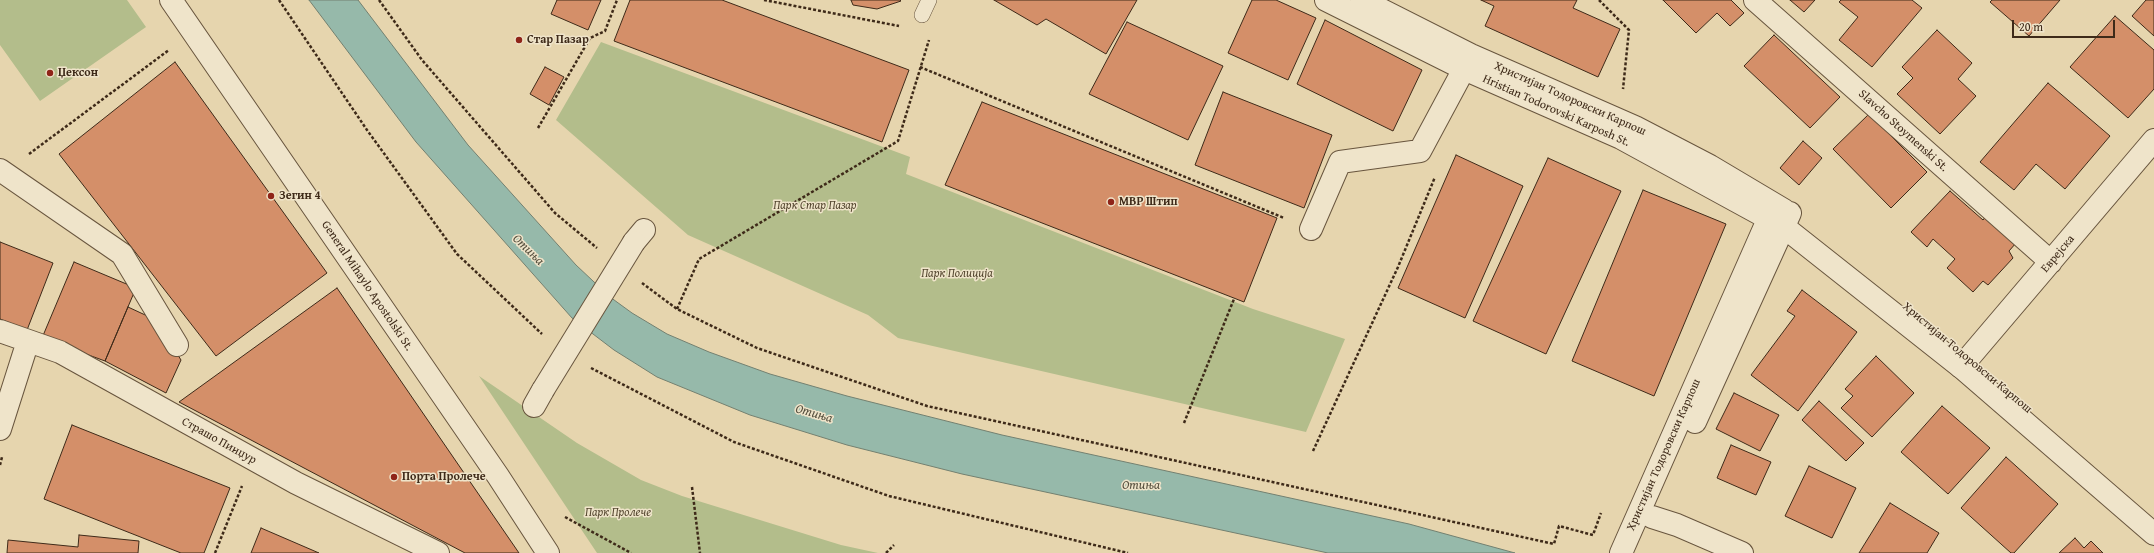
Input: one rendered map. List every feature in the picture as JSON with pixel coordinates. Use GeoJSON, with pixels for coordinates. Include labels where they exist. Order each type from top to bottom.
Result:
{"type":"FeatureCollection","features":[{"type":"Feature","properties":{"kind":"street","name":"General Mihaylo Apostolski St."},"geometry":{"type":"LineString","coordinates":[[171,0],[498,476],[548,553]]}},
{"type":"Feature","properties":{"kind":"street","name":"Hristian Todorovski Karposh St."},"geometry":{"type":"LineString","coordinates":[[1326,0],[1464,69],[1621,138],[1779,216],[1965,362],[2154,534]]}},
{"type":"Feature","properties":{"kind":"street","name":"Христијан Тодоровски Карпош"},"geometry":{"type":"LineString","coordinates":[[1362,0],[1471,55],[1635,127],[1710,166],[1779,216],[1630,548]]}},
{"type":"Feature","properties":{"kind":"street","name":"Slavcho Stoymenski St."},"geometry":{"type":"LineString","coordinates":[[1755,0],[2050,262]]}},
{"type":"Feature","properties":{"kind":"street"},"geometry":{"type":"LineString","coordinates":[[1311,229],[1340,162],[1420,151],[1464,69]]}},
{"type":"Feature","properties":{"kind":"street","name":"Еврејска"},"geometry":{"type":"LineString","coordinates":[[1965,362],[2154,140]]}},
{"type":"Feature","properties":{"kind":"street"},"geometry":{"type":"LineString","coordinates":[[2,172],[122,254],[177,345]]}},
{"type":"Feature","properties":{"kind":"street"},"geometry":{"type":"LineString","coordinates":[[1630,548],[1652,517],[1779,216]]}},
{"type":"Feature","properties":{"kind":"street"},"geometry":{"type":"LineString","coordinates":[[538,398],[639,236]]}},
{"type":"Feature","properties":{"kind":"street","name":"Страшо Пинџур"},"geometry":{"type":"LineString","coordinates":[[0,331],[60,352],[296,483],[438,553]]}},
{"type":"Feature","properties":{"kind":"street"},"geometry":{"type":"LineString","coordinates":[[0,429],[28,341]]}},
{"type":"Feature","properties":{"kind":"street","name":"Христијан Тодоровски Карпош"},"geometry":{"type":"LineString","coordinates":[[1965,362],[2154,518]]}},
{"type":"Feature","properties":{"kind":"street"},"geometry":{"type":"LineString","coordinates":[[1652,517],[1676,525],[1742,553]]}},
{"type":"Feature","properties":{"kind":"lane"},"geometry":{"type":"LineString","coordinates":[[922,15],[929,0]]}},
{"type":"Feature","properties":{"kind":"path"},"geometry":{"type":"LineString","coordinates":[[279,0],[367,130],[457,254],[545,337]]}},
{"type":"Feature","properties":{"kind":"path"},"geometry":{"type":"LineString","coordinates":[[379,0],[422,60],[555,213],[602,252]]}},
{"type":"Feature","properties":{"kind":"path"},"geometry":{"type":"LineString","coordinates":[[538,128],[590,38],[605,31],[617,0]]}},
{"type":"Feature","properties":{"kind":"path"},"geometry":{"type":"LineString","coordinates":[[764,0],[901,27]]}},
{"type":"Feature","properties":{"kind":"path"},"geometry":{"type":"LineString","coordinates":[[1599,0],[1629,30],[1622,92]]}},
{"type":"Feature","properties":{"kind":"path"},"geometry":{"type":"LineString","coordinates":[[678,309],[699,259],[898,141],[920,67],[932,33]]}},
{"type":"Feature","properties":{"kind":"path"},"geometry":{"type":"LineString","coordinates":[[2,172],[173,47]]}},
{"type":"Feature","properties":{"kind":"path"},"geometry":{"type":"LineString","coordinates":[[920,67],[1311,229]]}},
{"type":"Feature","properties":{"kind":"path"},"geometry":{"type":"LineString","coordinates":[[1313,451],[1398,267],[1436,175]]}},
{"type":"Feature","properties":{"kind":"path"},"geometry":{"type":"LineString","coordinates":[[637,279],[667,303],[758,348],[927,406],[1554,544],[1559,526],[1593,535],[1601,513]]}},
{"type":"Feature","properties":{"kind":"path"},"geometry":{"type":"LineString","coordinates":[[1184,423],[1234,298]]}},
{"type":"Feature","properties":{"kind":"path"},"geometry":{"type":"LineString","coordinates":[[587,366],[734,442],[889,496],[1128,553]]}},
{"type":"Feature","properties":{"kind":"path"},"geometry":{"type":"LineString","coordinates":[[215,553],[252,459]]}},
{"type":"Feature","properties":{"kind":"path"},"geometry":{"type":"LineString","coordinates":[[692,487],[700,553]]}},
{"type":"Feature","properties":{"kind":"path"},"geometry":{"type":"LineString","coordinates":[[565,517],[631,553]]}},
{"type":"Feature","properties":{"kind":"path"},"geometry":{"type":"LineString","coordinates":[[886,553],[894,545]]}},
{"type":"Feature","properties":{"kind":"green space","name":"Џексон"},"geometry":{"type":"Polygon","coordinates":[[[0,0],[127,0],[146,27],[40,101],[0,45],[0,0]]]}},
{"type":"Feature","properties":{"kind":"green space"},"geometry":{"type":"Polygon","coordinates":[[[601,42],[910,157],[906,174],[1253,309],[1345,339],[1306,432],[898,338],[868,315],[688,235],[556,120],[601,42]]]}},
{"type":"Feature","properties":{"kind":"green space","name":"Парк Пролече"},"geometry":{"type":"Polygon","coordinates":[[[479,376],[577,443],[641,480],[682,496],[841,545],[878,553],[597,553],[479,376]]]}},
{"type":"Feature","properties":{"kind":"water","name":"Отиња"},"geometry":{"type":"Polygon","coordinates":[[[309,0],[358,0],[468,145],[576,265],[610,297],[632,313],[667,334],[709,352],[770,374],[847,396],[1002,435],[1409,524],[1515,553],[1328,553],[962,474],[847,445],[750,415],[657,377],[614,350],[572,318],[416,142],[309,0]]]}},
{"type":"Feature","properties":{"kind":"building"},"geometry":{"type":"Polygon","coordinates":[[[557,0],[601,0],[588,30],[551,14],[557,0]]]}},
{"type":"Feature","properties":{"kind":"building"},"geometry":{"type":"Polygon","coordinates":[[[630,0],[722,0],[909,70],[882,142],[614,41],[630,0]]]}},
{"type":"Feature","properties":{"kind":"building"},"geometry":{"type":"Polygon","coordinates":[[[851,0],[901,1],[877,9],[853,5],[851,0]]]}},
{"type":"Feature","properties":{"kind":"building"},"geometry":{"type":"Polygon","coordinates":[[[994,0],[1137,0],[1106,54],[1046,19],[1037,25],[994,0]]]}},
{"type":"Feature","properties":{"kind":"building"},"geometry":{"type":"Polygon","coordinates":[[[1252,0],[1276,0],[1316,18],[1288,80],[1228,53],[1252,0]]]}},
{"type":"Feature","properties":{"kind":"building"},"geometry":{"type":"Polygon","coordinates":[[[1481,0],[1577,0],[1573,8],[1620,29],[1598,77],[1485,26],[1494,6],[1481,0]]]}},
{"type":"Feature","properties":{"kind":"building"},"geometry":{"type":"Polygon","coordinates":[[[1663,0],[1731,0],[1744,13],[1730,26],[1717,13],[1696,33],[1663,0]]]}},
{"type":"Feature","properties":{"kind":"building"},"geometry":{"type":"Polygon","coordinates":[[[1790,0],[1815,0],[1804,12],[1790,0]]]}},
{"type":"Feature","properties":{"kind":"building"},"geometry":{"type":"Polygon","coordinates":[[[1841,0],[1912,0],[1922,8],[1872,67],[1839,40],[1858,17],[1839,2],[1841,0]]]}},
{"type":"Feature","properties":{"kind":"building"},"geometry":{"type":"Polygon","coordinates":[[[1992,0],[2060,0],[2029,36],[1990,2],[1992,0]]]}},
{"type":"Feature","properties":{"kind":"building"},"geometry":{"type":"Polygon","coordinates":[[[2146,0],[2154,0],[2154,36],[2132,16],[2146,0]]]}},
{"type":"Feature","properties":{"kind":"building"},"geometry":{"type":"Polygon","coordinates":[[[2115,16],[2154,50],[2154,89],[2128,118],[2070,67],[2115,16]]]}},
{"type":"Feature","properties":{"kind":"building"},"geometry":{"type":"Polygon","coordinates":[[[1325,20],[1422,70],[1393,131],[1297,84],[1325,20]]]}},
{"type":"Feature","properties":{"kind":"building"},"geometry":{"type":"Polygon","coordinates":[[[1127,22],[1223,66],[1188,140],[1089,94],[1127,22]]]}},
{"type":"Feature","properties":{"kind":"building"},"geometry":{"type":"Polygon","coordinates":[[[1937,30],[1972,63],[1958,79],[1976,96],[1940,134],[1897,94],[1913,78],[1902,67],[1937,30]]]}},
{"type":"Feature","properties":{"kind":"building"},"geometry":{"type":"Polygon","coordinates":[[[1774,35],[1840,97],[1810,128],[1744,66],[1774,35]]]}},
{"type":"Feature","properties":{"kind":"building"},"geometry":{"type":"Polygon","coordinates":[[[175,62],[327,273],[216,356],[59,154],[175,62]]]}},
{"type":"Feature","properties":{"kind":"building"},"geometry":{"type":"Polygon","coordinates":[[[545,67],[564,77],[549,105],[530,94],[545,67]]]}},
{"type":"Feature","properties":{"kind":"building"},"geometry":{"type":"Polygon","coordinates":[[[2048,83],[2110,136],[2065,189],[2036,164],[2014,190],[1980,162],[2048,83]]]}},
{"type":"Feature","properties":{"kind":"building"},"geometry":{"type":"Polygon","coordinates":[[[1223,92],[1332,135],[1304,208],[1195,165],[1223,92]]]}},
{"type":"Feature","properties":{"kind":"building","name":"МВР Штип"},"geometry":{"type":"Polygon","coordinates":[[[982,102],[1277,218],[1244,302],[945,185],[982,102]]]}},
{"type":"Feature","properties":{"kind":"building"},"geometry":{"type":"Polygon","coordinates":[[[1869,114],[1927,172],[1891,208],[1833,149],[1869,114]]]}},
{"type":"Feature","properties":{"kind":"building"},"geometry":{"type":"Polygon","coordinates":[[[1803,141],[1822,158],[1799,185],[1780,168],[1803,141]]]}},
{"type":"Feature","properties":{"kind":"building"},"geometry":{"type":"Polygon","coordinates":[[[1456,155],[1523,186],[1465,318],[1398,288],[1456,155]]]}},
{"type":"Feature","properties":{"kind":"building"},"geometry":{"type":"Polygon","coordinates":[[[1548,158],[1621,191],[1546,354],[1473,321],[1548,158]]]}},
{"type":"Feature","properties":{"kind":"building"},"geometry":{"type":"Polygon","coordinates":[[[1643,190],[1726,224],[1654,396],[1572,361],[1643,190]]]}},
{"type":"Feature","properties":{"kind":"building"},"geometry":{"type":"Polygon","coordinates":[[[1950,191],[1983,220],[1986,216],[2016,243],[2009,251],[2013,258],[1988,285],[1983,281],[1973,292],[1947,268],[1955,259],[1933,239],[1927,247],[1911,232],[1950,191]]]}},
{"type":"Feature","properties":{"kind":"building"},"geometry":{"type":"Polygon","coordinates":[[[0,242],[53,263],[27,330],[0,319],[0,242]]]}},
{"type":"Feature","properties":{"kind":"building"},"geometry":{"type":"Polygon","coordinates":[[[74,262],[136,288],[105,361],[42,338],[74,262]]]}},
{"type":"Feature","properties":{"kind":"building","name":"Порта Пролече"},"geometry":{"type":"Polygon","coordinates":[[[337,288],[519,553],[465,553],[179,402],[337,288]]]}},
{"type":"Feature","properties":{"kind":"building"},"geometry":{"type":"Polygon","coordinates":[[[1802,290],[1857,332],[1798,411],[1751,375],[1795,316],[1787,311],[1802,290]]]}},
{"type":"Feature","properties":{"kind":"building"},"geometry":{"type":"Polygon","coordinates":[[[128,307],[156,320],[181,360],[166,393],[105,361],[128,307]]]}},
{"type":"Feature","properties":{"kind":"building"},"geometry":{"type":"Polygon","coordinates":[[[1876,356],[1914,393],[1872,437],[1841,408],[1853,396],[1845,389],[1876,356]]]}},
{"type":"Feature","properties":{"kind":"building"},"geometry":{"type":"Polygon","coordinates":[[[1734,393],[1779,415],[1760,451],[1716,429],[1734,393]]]}},
{"type":"Feature","properties":{"kind":"building"},"geometry":{"type":"Polygon","coordinates":[[[1819,401],[1864,443],[1846,461],[1802,420],[1819,401]]]}},
{"type":"Feature","properties":{"kind":"building"},"geometry":{"type":"Polygon","coordinates":[[[1942,406],[1990,448],[1948,494],[1901,452],[1942,406]]]}},
{"type":"Feature","properties":{"kind":"building"},"geometry":{"type":"Polygon","coordinates":[[[72,425],[230,488],[204,553],[181,553],[44,499],[72,425]]]}},
{"type":"Feature","properties":{"kind":"building"},"geometry":{"type":"Polygon","coordinates":[[[1731,445],[1771,462],[1756,495],[1717,478],[1731,445]]]}},
{"type":"Feature","properties":{"kind":"building"},"geometry":{"type":"Polygon","coordinates":[[[2006,457],[2058,504],[2014,553],[2011,553],[1961,508],[2006,457]]]}},
{"type":"Feature","properties":{"kind":"building"},"geometry":{"type":"Polygon","coordinates":[[[1809,466],[1856,488],[1832,538],[1785,516],[1809,466]]]}},
{"type":"Feature","properties":{"kind":"building"},"geometry":{"type":"Polygon","coordinates":[[[1890,503],[1939,533],[1927,553],[1859,553],[1890,503]]]}},
{"type":"Feature","properties":{"kind":"building"},"geometry":{"type":"Polygon","coordinates":[[[261,528],[319,553],[251,553],[261,528]]]}},
{"type":"Feature","properties":{"kind":"building"},"geometry":{"type":"Polygon","coordinates":[[[79,535],[139,541],[138,553],[7,553],[8,540],[78,547],[79,535]]]}},
{"type":"Feature","properties":{"kind":"building"},"geometry":{"type":"Polygon","coordinates":[[[2075,538],[2084,548],[2091,541],[2103,553],[2059,553],[2075,538]]]}},
{"type":"Feature","properties":{"kind":"place","name":"Стар Пазар"},"geometry":{"type":"Point","coordinates":[519,40]}},
{"type":"Feature","properties":{"kind":"place","name":"Џексон"},"geometry":{"type":"Point","coordinates":[50,73]}},
{"type":"Feature","properties":{"kind":"place","name":"Зегин 4"},"geometry":{"type":"Point","coordinates":[271,196]}},
{"type":"Feature","properties":{"kind":"place","name":"МВР Штип"},"geometry":{"type":"Point","coordinates":[1111,202]}},
{"type":"Feature","properties":{"kind":"place","name":"Порта Пролече"},"geometry":{"type":"Point","coordinates":[394,477]}},
{"type":"Feature","properties":{"kind":"park label","name":"Парк Стар Пазар"},"geometry":{"type":"Point","coordinates":[815,206]}},
{"type":"Feature","properties":{"kind":"park label","name":"Парк Полиција"},"geometry":{"type":"Point","coordinates":[957,274]}}]}
